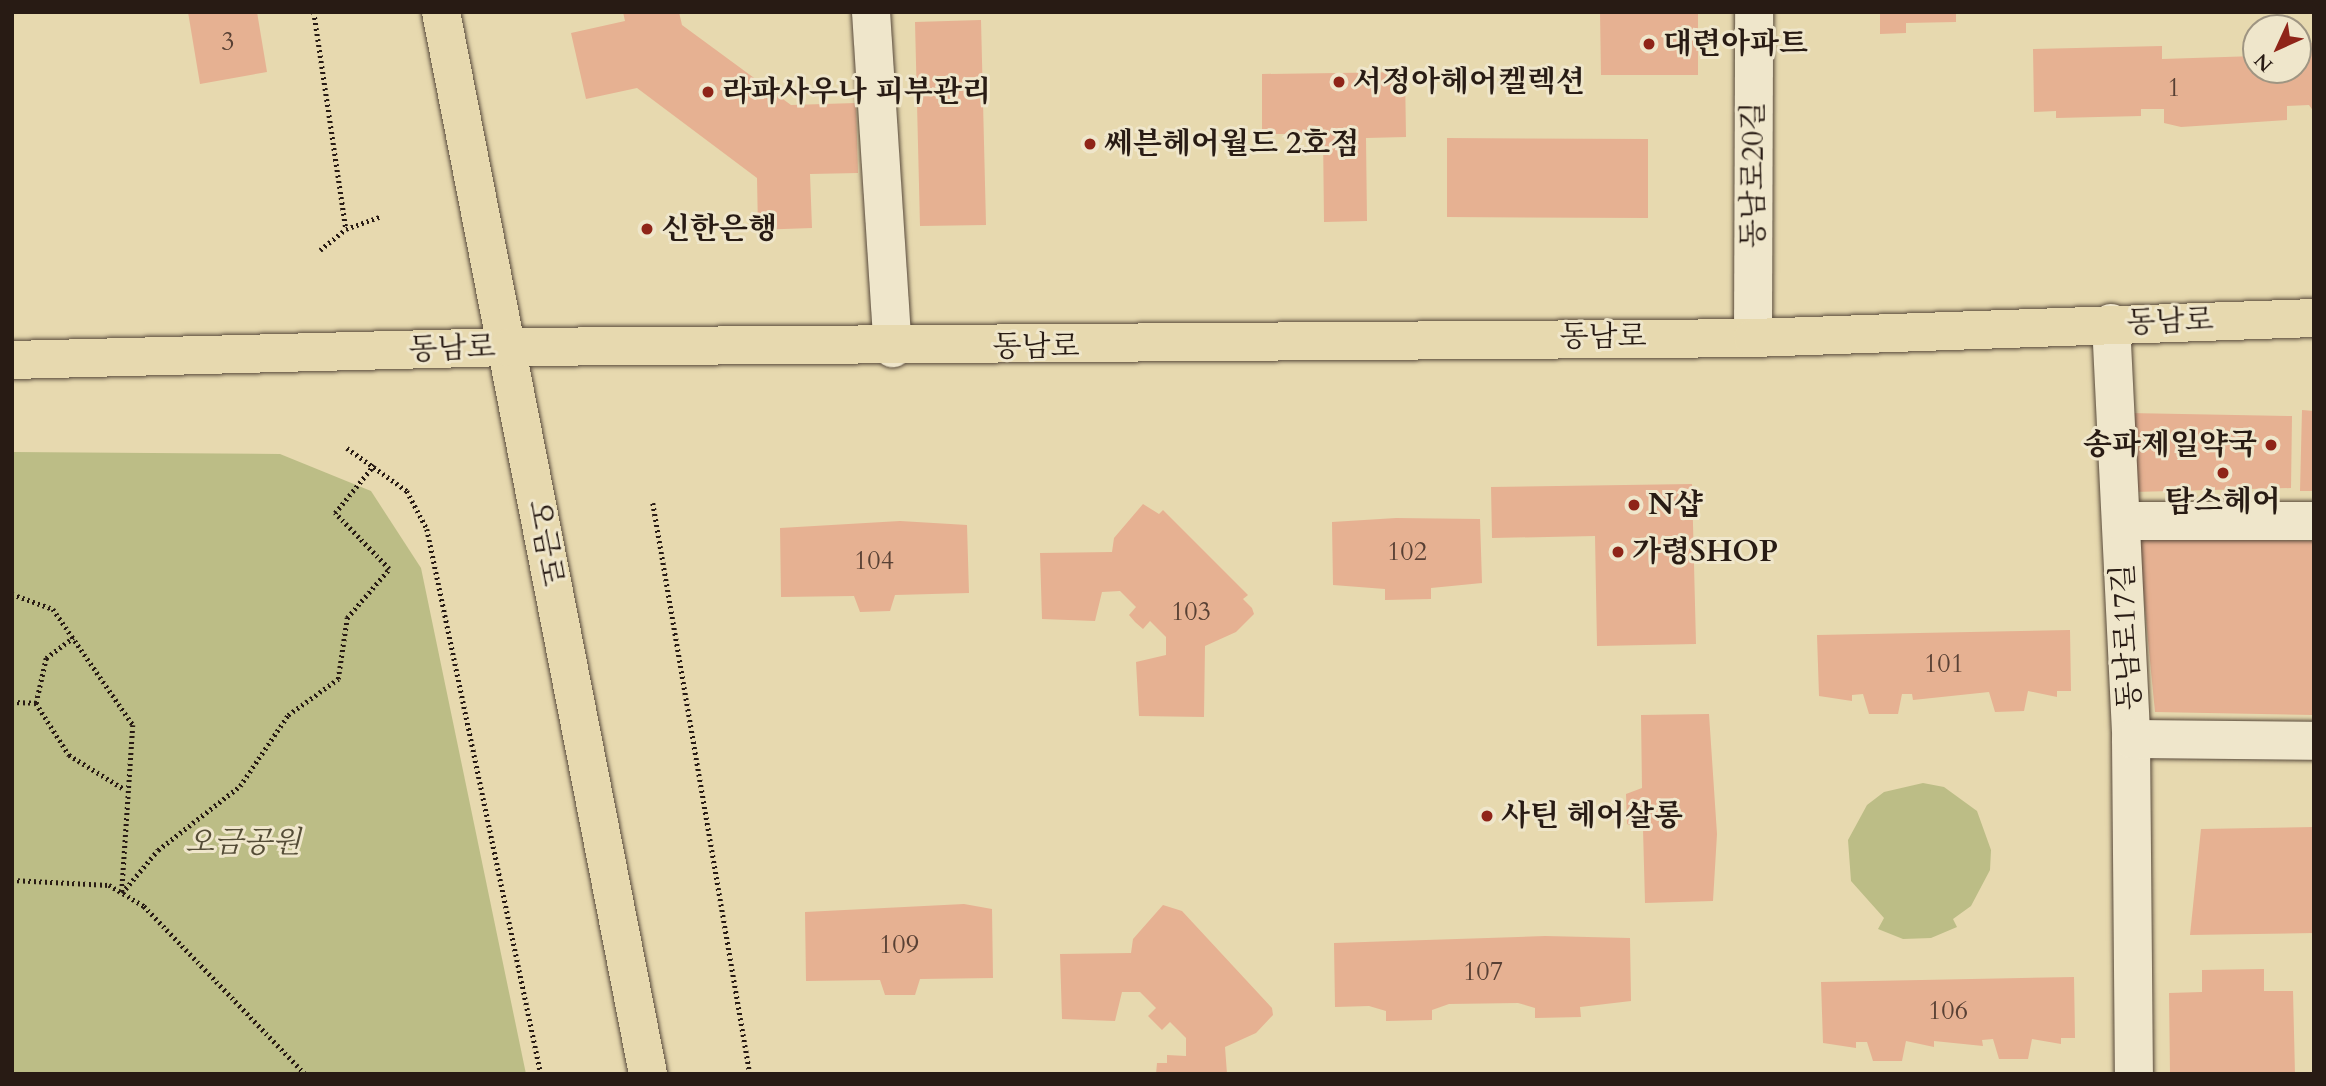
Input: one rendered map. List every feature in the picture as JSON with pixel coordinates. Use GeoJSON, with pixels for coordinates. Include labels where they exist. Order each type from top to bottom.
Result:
{"type":"FeatureCollection","features":[{"type":"Feature","properties":{"kind":"main road","name":"오금로"},"geometry":{"type":"LineString","coordinates":[[441,12],[510,347],[648,1074]]}},
{"type":"Feature","properties":{"kind":"main road","name":"동남로"},"geometry":{"type":"LineString","coordinates":[[12,360],[510,347],[893,348],[1753,338],[2111,323],[2314,318]]}},
{"type":"Feature","properties":{"kind":"street"},"geometry":{"type":"LineString","coordinates":[[872,12],[893,348]]}},
{"type":"Feature","properties":{"kind":"street","name":"동남로20길"},"geometry":{"type":"LineString","coordinates":[[1753,338],[1754,12]]}},
{"type":"Feature","properties":{"kind":"street","name":"동남로17길"},"geometry":{"type":"LineString","coordinates":[[2111,323],[2132,739],[2314,741]]}},
{"type":"Feature","properties":{"kind":"street","name":"동남로17길"},"geometry":{"type":"LineString","coordinates":[[2122,521],[2314,521]]}},
{"type":"Feature","properties":{"kind":"street"},"geometry":{"type":"LineString","coordinates":[[2132,739],[2134,1074]]}},
{"type":"Feature","properties":{"kind":"path"},"geometry":{"type":"LineString","coordinates":[[314,12],[346,229]]}},
{"type":"Feature","properties":{"kind":"path"},"geometry":{"type":"LineString","coordinates":[[320,250],[346,229],[382,216]]}},
{"type":"Feature","properties":{"kind":"path"},"geometry":{"type":"LineString","coordinates":[[347,447],[407,491],[427,529],[541,1074]]}},
{"type":"Feature","properties":{"kind":"path"},"geometry":{"type":"LineString","coordinates":[[122,893],[158,850],[240,786],[288,715],[338,679],[347,618],[389,569],[335,513],[374,465]]}},
{"type":"Feature","properties":{"kind":"path"},"geometry":{"type":"LineString","coordinates":[[653,503],[750,1074]]}},
{"type":"Feature","properties":{"kind":"path"},"geometry":{"type":"LineString","coordinates":[[12,594],[52,609],[133,725],[124,789],[122,893]]}},
{"type":"Feature","properties":{"kind":"path"},"geometry":{"type":"LineString","coordinates":[[73,638],[46,657],[36,703],[69,755],[124,789]]}},
{"type":"Feature","properties":{"kind":"path"},"geometry":{"type":"LineString","coordinates":[[12,702],[36,703]]}},
{"type":"Feature","properties":{"kind":"path"},"geometry":{"type":"LineString","coordinates":[[12,880],[108,885],[144,906],[305,1074]]}},
{"type":"Feature","properties":{"kind":"green space","name":"오금공원"},"geometry":{"type":"Polygon","coordinates":[[[12,452],[280,454],[371,491],[421,568],[526,1074],[12,1074],[12,452]]]}},
{"type":"Feature","properties":{"kind":"green space"},"geometry":{"type":"Polygon","coordinates":[[[1923,783],[1944,787],[1977,811],[1991,850],[1990,870],[1971,906],[1953,919],[1957,927],[1931,938],[1903,939],[1878,929],[1884,918],[1851,881],[1848,840],[1867,805],[1884,792],[1923,783]]]}},
{"type":"Feature","properties":{"kind":"building"},"geometry":{"type":"Polygon","coordinates":[[[188,12],[257,12],[267,72],[200,84],[188,12]]]}},
{"type":"Feature","properties":{"kind":"building"},"geometry":{"type":"Polygon","coordinates":[[[623,12],[679,12],[682,25],[791,105],[856,103],[858,173],[810,174],[812,228],[758,230],[757,178],[637,88],[586,99],[571,33],[625,21],[623,12]]]}},
{"type":"Feature","properties":{"kind":"building","name":"대련아파트"},"geometry":{"type":"Polygon","coordinates":[[[1600,12],[1698,12],[1698,75],[1601,75],[1600,12]]]}},
{"type":"Feature","properties":{"kind":"building"},"geometry":{"type":"Polygon","coordinates":[[[1880,12],[1956,12],[1956,22],[1906,23],[1906,33],[1880,34],[1880,12]]]}},
{"type":"Feature","properties":{"kind":"building"},"geometry":{"type":"Polygon","coordinates":[[[981,20],[986,225],[920,226],[915,22],[981,20]]]}},
{"type":"Feature","properties":{"kind":"building"},"geometry":{"type":"Polygon","coordinates":[[[2314,43],[2314,112],[2309,105],[2287,106],[2287,120],[2181,127],[2164,123],[2164,109],[2141,109],[2141,116],[2056,118],[2056,111],[2034,112],[2033,49],[2162,46],[2162,59],[2242,56],[2242,84],[2312,84],[2314,43]]]}},
{"type":"Feature","properties":{"kind":"building"},"geometry":{"type":"Polygon","coordinates":[[[1405,72],[1406,137],[1366,138],[1367,221],[1324,222],[1323,134],[1262,134],[1262,74],[1405,72]]]}},
{"type":"Feature","properties":{"kind":"building"},"geometry":{"type":"Polygon","coordinates":[[[1447,138],[1648,139],[1648,218],[1447,217],[1447,138]]]}},
{"type":"Feature","properties":{"kind":"building"},"geometry":{"type":"Polygon","coordinates":[[[2302,410],[2314,411],[2314,491],[2300,491],[2302,410]]]}},
{"type":"Feature","properties":{"kind":"building"},"geometry":{"type":"Polygon","coordinates":[[[2129,413],[2292,416],[2291,488],[2133,492],[2129,413]]]}},
{"type":"Feature","properties":{"kind":"building"},"geometry":{"type":"Polygon","coordinates":[[[1692,484],[1696,644],[1597,646],[1595,536],[1492,538],[1491,487],[1692,484]]]}},
{"type":"Feature","properties":{"kind":"building"},"geometry":{"type":"Polygon","coordinates":[[[1143,504],[1159,514],[1163,510],[1248,595],[1243,599],[1254,614],[1236,632],[1205,646],[1204,717],[1139,716],[1136,662],[1166,655],[1166,637],[1150,621],[1143,629],[1135,622],[1129,615],[1136,607],[1120,591],[1102,592],[1095,621],[1042,619],[1040,553],[1112,552],[1114,538],[1143,504]]]}},
{"type":"Feature","properties":{"kind":"building"},"geometry":{"type":"Polygon","coordinates":[[[1396,518],[1480,519],[1482,583],[1431,588],[1431,599],[1385,600],[1385,589],[1333,585],[1332,522],[1396,518]]]}},
{"type":"Feature","properties":{"kind":"building"},"geometry":{"type":"Polygon","coordinates":[[[900,521],[967,525],[969,593],[895,595],[890,611],[860,612],[854,596],[781,597],[780,528],[900,521]]]}},
{"type":"Feature","properties":{"kind":"building"},"geometry":{"type":"Polygon","coordinates":[[[2138,537],[2314,541],[2314,715],[2155,712],[2138,537]]]}},
{"type":"Feature","properties":{"kind":"building"},"geometry":{"type":"Polygon","coordinates":[[[2070,630],[2071,691],[2057,691],[2057,697],[2028,691],[2024,711],[1995,712],[1989,692],[1913,700],[1912,694],[1902,694],[1898,714],[1869,714],[1863,694],[1852,695],[1852,701],[1819,696],[1817,635],[2070,630]]]}},
{"type":"Feature","properties":{"kind":"building"},"geometry":{"type":"Polygon","coordinates":[[[1709,714],[1717,834],[1713,901],[1645,903],[1643,829],[1627,824],[1626,794],[1642,788],[1641,715],[1709,714]]]}},
{"type":"Feature","properties":{"kind":"building"},"geometry":{"type":"Polygon","coordinates":[[[2314,827],[2314,933],[2190,935],[2201,829],[2314,827]]]}},
{"type":"Feature","properties":{"kind":"building"},"geometry":{"type":"Polygon","coordinates":[[[964,904],[992,909],[993,978],[920,979],[915,995],[885,995],[880,980],[806,981],[805,912],[964,904]]]}},
{"type":"Feature","properties":{"kind":"building"},"geometry":{"type":"Polygon","coordinates":[[[1163,905],[1182,911],[1272,1008],[1273,1015],[1256,1033],[1225,1047],[1227,1074],[1156,1074],[1157,1063],[1167,1063],[1167,1055],[1186,1056],[1186,1038],[1170,1022],[1162,1030],[1148,1016],[1156,1008],[1140,992],[1122,992],[1115,1021],[1062,1019],[1060,954],[1131,953],[1133,939],[1163,905]]]}},
{"type":"Feature","properties":{"kind":"building"},"geometry":{"type":"Polygon","coordinates":[[[1545,936],[1630,938],[1631,1001],[1580,1007],[1581,1017],[1535,1018],[1535,1008],[1518,1003],[1449,1004],[1432,1010],[1432,1020],[1386,1021],[1386,1011],[1369,1006],[1335,1007],[1334,943],[1545,936]]]}},
{"type":"Feature","properties":{"kind":"building"},"geometry":{"type":"Polygon","coordinates":[[[2264,969],[2264,991],[2293,991],[2295,1074],[2170,1074],[2169,993],[2202,992],[2202,970],[2264,969]]]}},
{"type":"Feature","properties":{"kind":"building"},"geometry":{"type":"Polygon","coordinates":[[[2074,977],[2075,1038],[2061,1038],[2061,1044],[2032,1039],[2028,1059],[1999,1059],[1993,1039],[1982,1040],[1983,1046],[1934,1041],[1934,1047],[1906,1041],[1902,1061],[1873,1061],[1867,1042],[1856,1042],[1856,1048],[1823,1043],[1821,982],[2074,977]]]}},
{"type":"Feature","properties":{"kind":"place","name":"대련아파트"},"geometry":{"type":"Point","coordinates":[1649,44]}},
{"type":"Feature","properties":{"kind":"place","name":"서정아헤어켈렉션"},"geometry":{"type":"Point","coordinates":[1339,82]}},
{"type":"Feature","properties":{"kind":"place","name":"라파사우나 피부관리"},"geometry":{"type":"Point","coordinates":[708,92]}},
{"type":"Feature","properties":{"kind":"place","name":"쎄븐헤어월드 2호점"},"geometry":{"type":"Point","coordinates":[1090,144]}},
{"type":"Feature","properties":{"kind":"place","name":"신한은행"},"geometry":{"type":"Point","coordinates":[647,229]}},
{"type":"Feature","properties":{"kind":"place","name":"송파제일약국"},"geometry":{"type":"Point","coordinates":[2271,445]}},
{"type":"Feature","properties":{"kind":"place","name":"탐스헤어"},"geometry":{"type":"Point","coordinates":[2223,473]}},
{"type":"Feature","properties":{"kind":"place","name":"N샵"},"geometry":{"type":"Point","coordinates":[1634,505]}},
{"type":"Feature","properties":{"kind":"place","name":"가령SHOP"},"geometry":{"type":"Point","coordinates":[1618,552]}},
{"type":"Feature","properties":{"kind":"place","name":"사틴 헤어살롱"},"geometry":{"type":"Point","coordinates":[1487,816]}}]}
